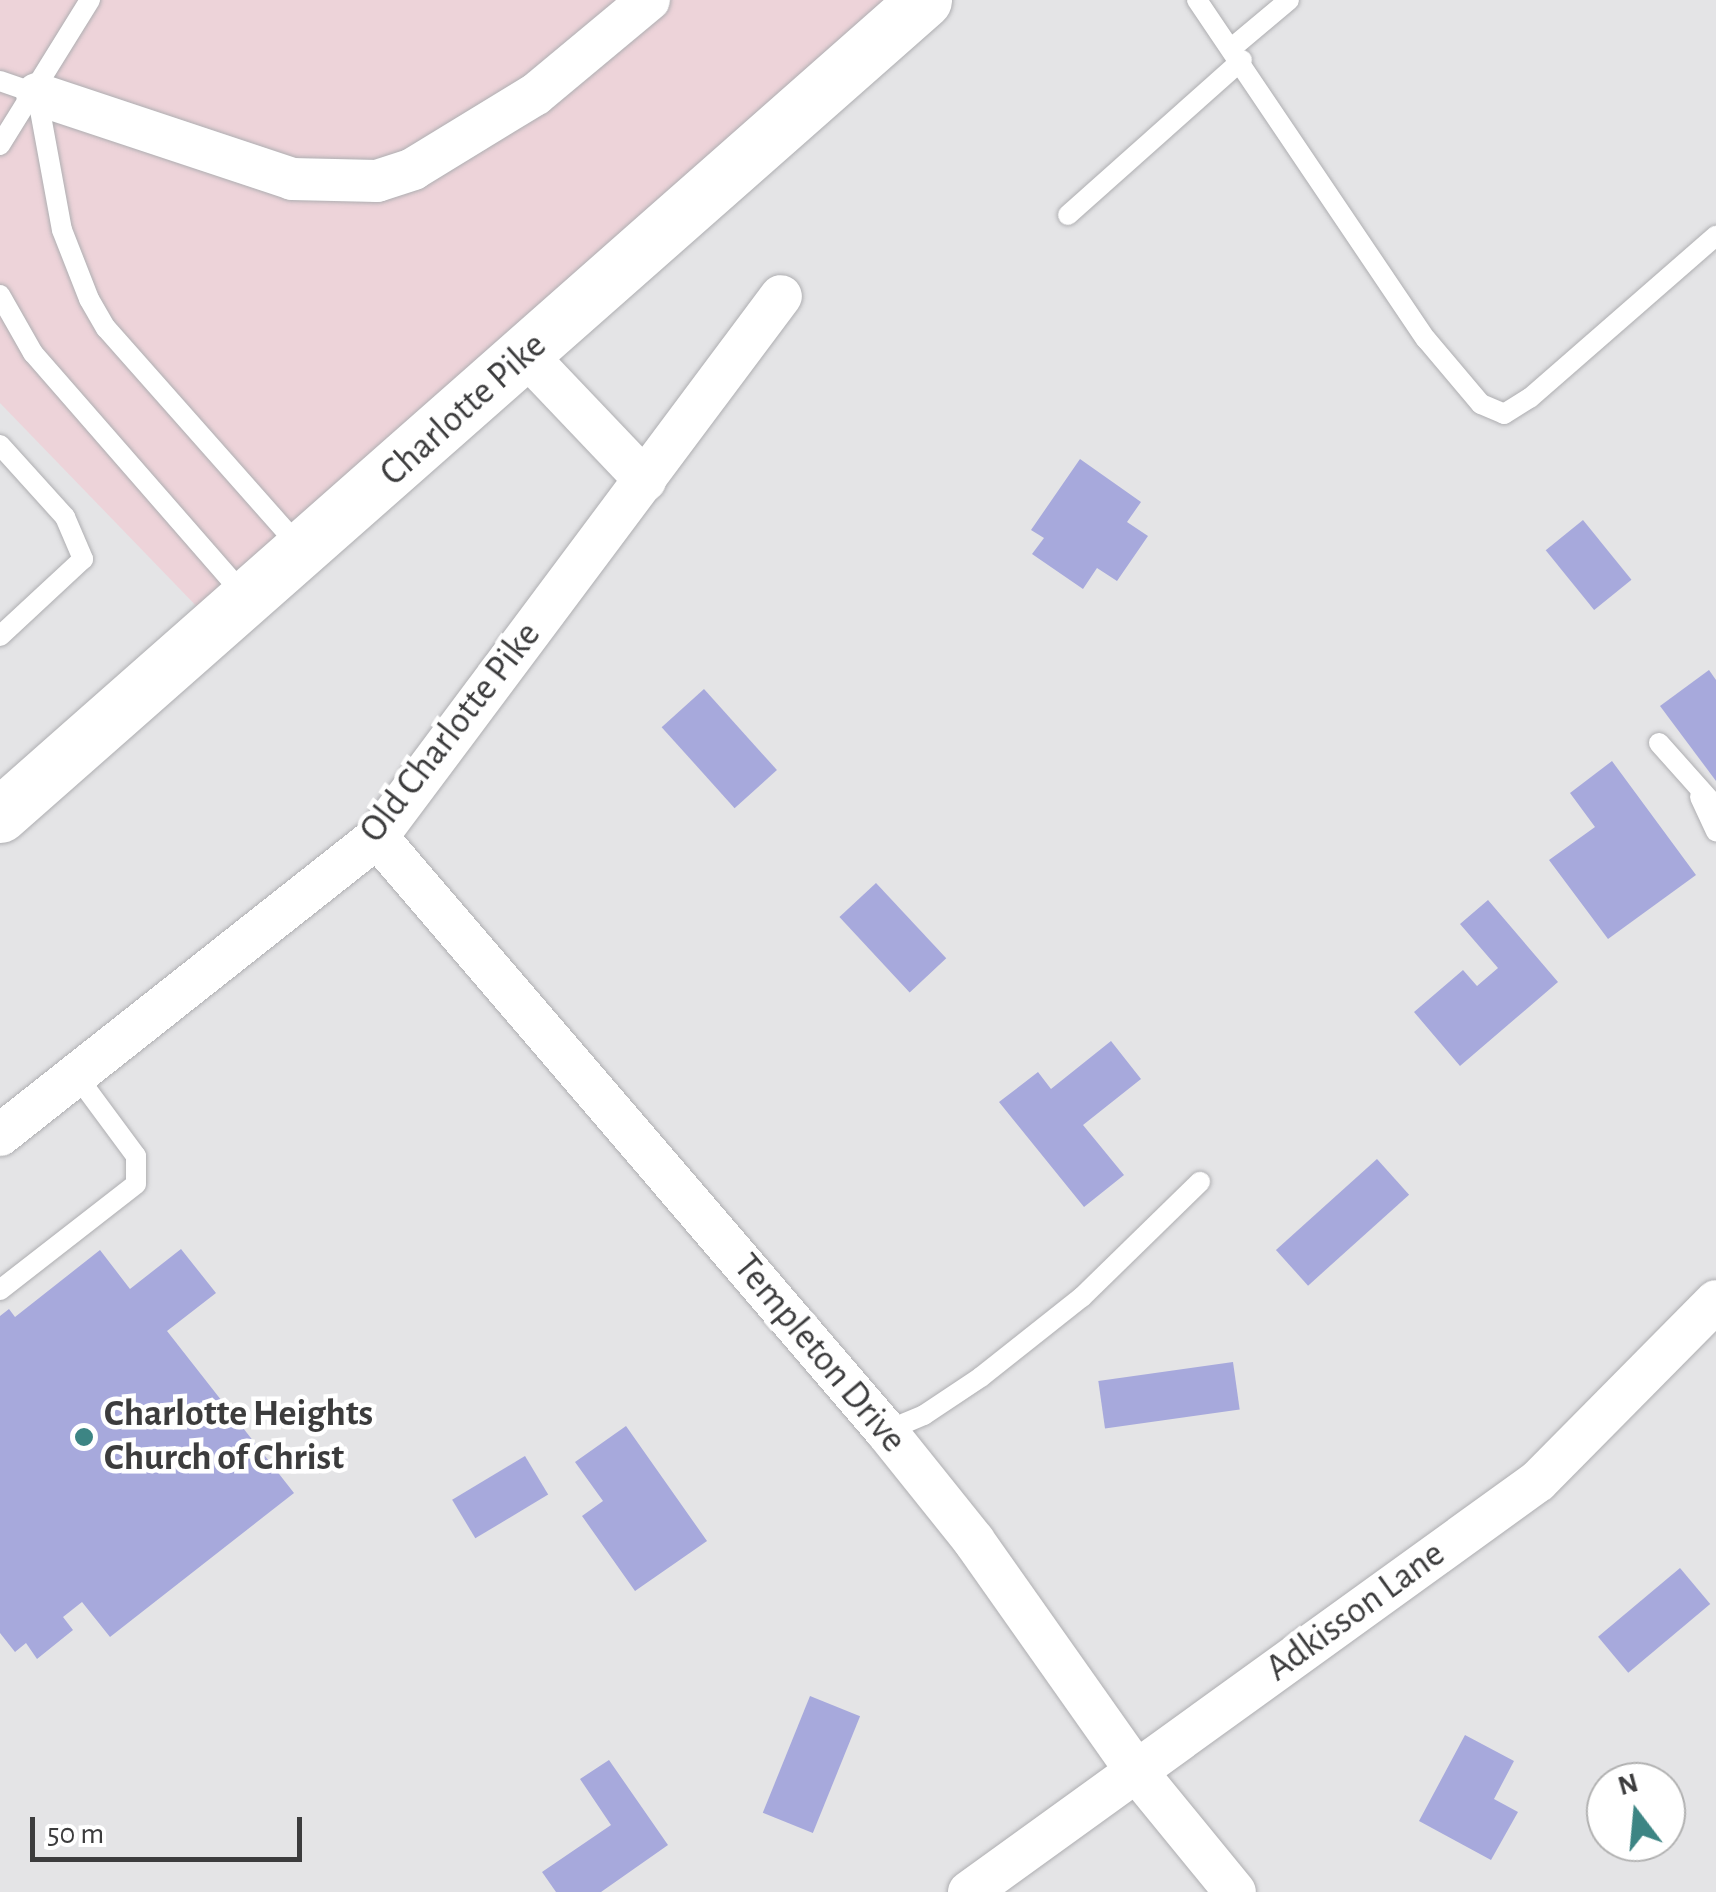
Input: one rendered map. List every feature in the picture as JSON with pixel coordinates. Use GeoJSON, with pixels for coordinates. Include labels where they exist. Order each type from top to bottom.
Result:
{"type":"FeatureCollection","features":[{"type":"Feature","properties":{"kind":"main road","name":"Charlotte Pike"},"geometry":{"type":"LineString","coordinates":[[0,816],[306,552],[924,0]]}},
{"type":"Feature","properties":{"kind":"street"},"geometry":{"type":"LineString","coordinates":[[19,88],[292,179],[377,181],[413,169],[536,94],[649,0]]}},
{"type":"Feature","properties":{"kind":"street","name":"Old Charlotte Pike"},"geometry":{"type":"LineString","coordinates":[[0,1135],[378,838],[781,296]]}},
{"type":"Feature","properties":{"kind":"street"},"geometry":{"type":"LineString","coordinates":[[526,355],[645,480]]}},
{"type":"Feature","properties":{"kind":"street","name":"Templeton Drive"},"geometry":{"type":"LineString","coordinates":[[378,838],[886,1431],[974,1541],[1136,1771],[1235,1892]]}},
{"type":"Feature","properties":{"kind":"street","name":"Adkisson Lane"},"geometry":{"type":"LineString","coordinates":[[969,1892],[1538,1482],[1716,1301]]}},
{"type":"Feature","properties":{"kind":"lane"},"geometry":{"type":"LineString","coordinates":[[0,145],[19,88],[90,0]]}},
{"type":"Feature","properties":{"kind":"lane"},"geometry":{"type":"LineString","coordinates":[[1198,0],[1238,54],[1426,339],[1480,404],[1504,414],[1716,236]]}},
{"type":"Feature","properties":{"kind":"lane"},"geometry":{"type":"LineString","coordinates":[[1068,214],[1238,54],[1289,0]]}},
{"type":"Feature","properties":{"kind":"lane"},"geometry":{"type":"LineString","coordinates":[[19,88],[62,230],[89,299],[106,328],[306,552]]}},
{"type":"Feature","properties":{"kind":"lane"},"geometry":{"type":"LineString","coordinates":[[0,296],[33,353],[248,599]]}},
{"type":"Feature","properties":{"kind":"lane"},"geometry":{"type":"LineString","coordinates":[[0,445],[65,517],[83,559],[0,636]]}},
{"type":"Feature","properties":{"kind":"lane"},"geometry":{"type":"LineString","coordinates":[[1659,743],[1716,808]]}},
{"type":"Feature","properties":{"kind":"lane"},"geometry":{"type":"LineString","coordinates":[[1693,781],[1716,831]]}},
{"type":"Feature","properties":{"kind":"lane"},"geometry":{"type":"LineString","coordinates":[[0,1290],[136,1184],[136,1156],[76,1076]]}},
{"type":"Feature","properties":{"kind":"lane"},"geometry":{"type":"LineString","coordinates":[[886,1431],[967,1386],[1068,1309],[1157,1230],[1200,1182]]}},
{"type":"Feature","properties":{"kind":"shaded area"},"geometry":{"type":"Polygon","coordinates":[[[0,0],[898,0],[204,614],[0,403],[0,0]]]}},
{"type":"Feature","properties":{"kind":"building"},"geometry":{"type":"Polygon","coordinates":[[[1080,459],[1141,502],[1127,522],[1148,536],[1117,581],[1097,568],[1083,589],[1032,554],[1044,538],[1031,530],[1080,459]]]}},
{"type":"Feature","properties":{"kind":"building"},"geometry":{"type":"Polygon","coordinates":[[[1583,520],[1631,580],[1594,610],[1546,550],[1583,520]]]}},
{"type":"Feature","properties":{"kind":"building"},"geometry":{"type":"Polygon","coordinates":[[[1709,670],[1716,680],[1716,781],[1660,706],[1709,670]]]}},
{"type":"Feature","properties":{"kind":"building"},"geometry":{"type":"Polygon","coordinates":[[[704,689],[777,770],[735,808],[662,727],[704,689]]]}},
{"type":"Feature","properties":{"kind":"building"},"geometry":{"type":"Polygon","coordinates":[[[1612,761],[1696,875],[1608,939],[1549,860],[1595,827],[1570,793],[1612,761]]]}},
{"type":"Feature","properties":{"kind":"building"},"geometry":{"type":"Polygon","coordinates":[[[876,883],[946,958],[910,992],[839,917],[876,883]]]}},
{"type":"Feature","properties":{"kind":"building"},"geometry":{"type":"Polygon","coordinates":[[[1488,900],[1558,982],[1460,1066],[1414,1012],[1463,970],[1477,986],[1498,968],[1460,924],[1488,900]]]}},
{"type":"Feature","properties":{"kind":"building"},"geometry":{"type":"Polygon","coordinates":[[[1111,1041],[1141,1079],[1083,1125],[1124,1175],[1084,1207],[999,1102],[1038,1072],[1051,1089],[1111,1041]]]}},
{"type":"Feature","properties":{"kind":"building"},"geometry":{"type":"Polygon","coordinates":[[[1377,1159],[1409,1195],[1308,1286],[1276,1250],[1377,1159]]]}},
{"type":"Feature","properties":{"kind":"building"},"geometry":{"type":"Polygon","coordinates":[[[181,1249],[216,1293],[167,1331],[294,1493],[110,1637],[82,1602],[63,1617],[73,1630],[37,1659],[26,1643],[15,1652],[0,1633],[0,1316],[9,1309],[15,1317],[100,1250],[130,1289],[181,1249]]]}},
{"type":"Feature","properties":{"kind":"building"},"geometry":{"type":"Polygon","coordinates":[[[1233,1362],[1240,1410],[1105,1428],[1098,1381],[1233,1362]]]}},
{"type":"Feature","properties":{"kind":"building"},"geometry":{"type":"Polygon","coordinates":[[[626,1426],[707,1541],[635,1591],[582,1516],[603,1501],[575,1462],[626,1426]]]}},
{"type":"Feature","properties":{"kind":"building"},"geometry":{"type":"Polygon","coordinates":[[[525,1456],[548,1495],[475,1538],[452,1500],[525,1456]]]}},
{"type":"Feature","properties":{"kind":"building"},"geometry":{"type":"Polygon","coordinates":[[[1680,1568],[1710,1604],[1628,1673],[1598,1637],[1680,1568]]]}},
{"type":"Feature","properties":{"kind":"building"},"geometry":{"type":"Polygon","coordinates":[[[810,1696],[860,1716],[813,1833],[763,1813],[810,1696]]]}},
{"type":"Feature","properties":{"kind":"building"},"geometry":{"type":"Polygon","coordinates":[[[1465,1735],[1514,1761],[1494,1799],[1518,1812],[1491,1860],[1419,1821],[1465,1735]]]}},
{"type":"Feature","properties":{"kind":"building"},"geometry":{"type":"Polygon","coordinates":[[[609,1760],[668,1845],[601,1892],[556,1892],[542,1872],[611,1825],[580,1779],[609,1760]]]}},
{"type":"Feature","properties":{"kind":"place","name":"Charlotte Heights Church of Christ"},"geometry":{"type":"Point","coordinates":[84,1437]}}]}
